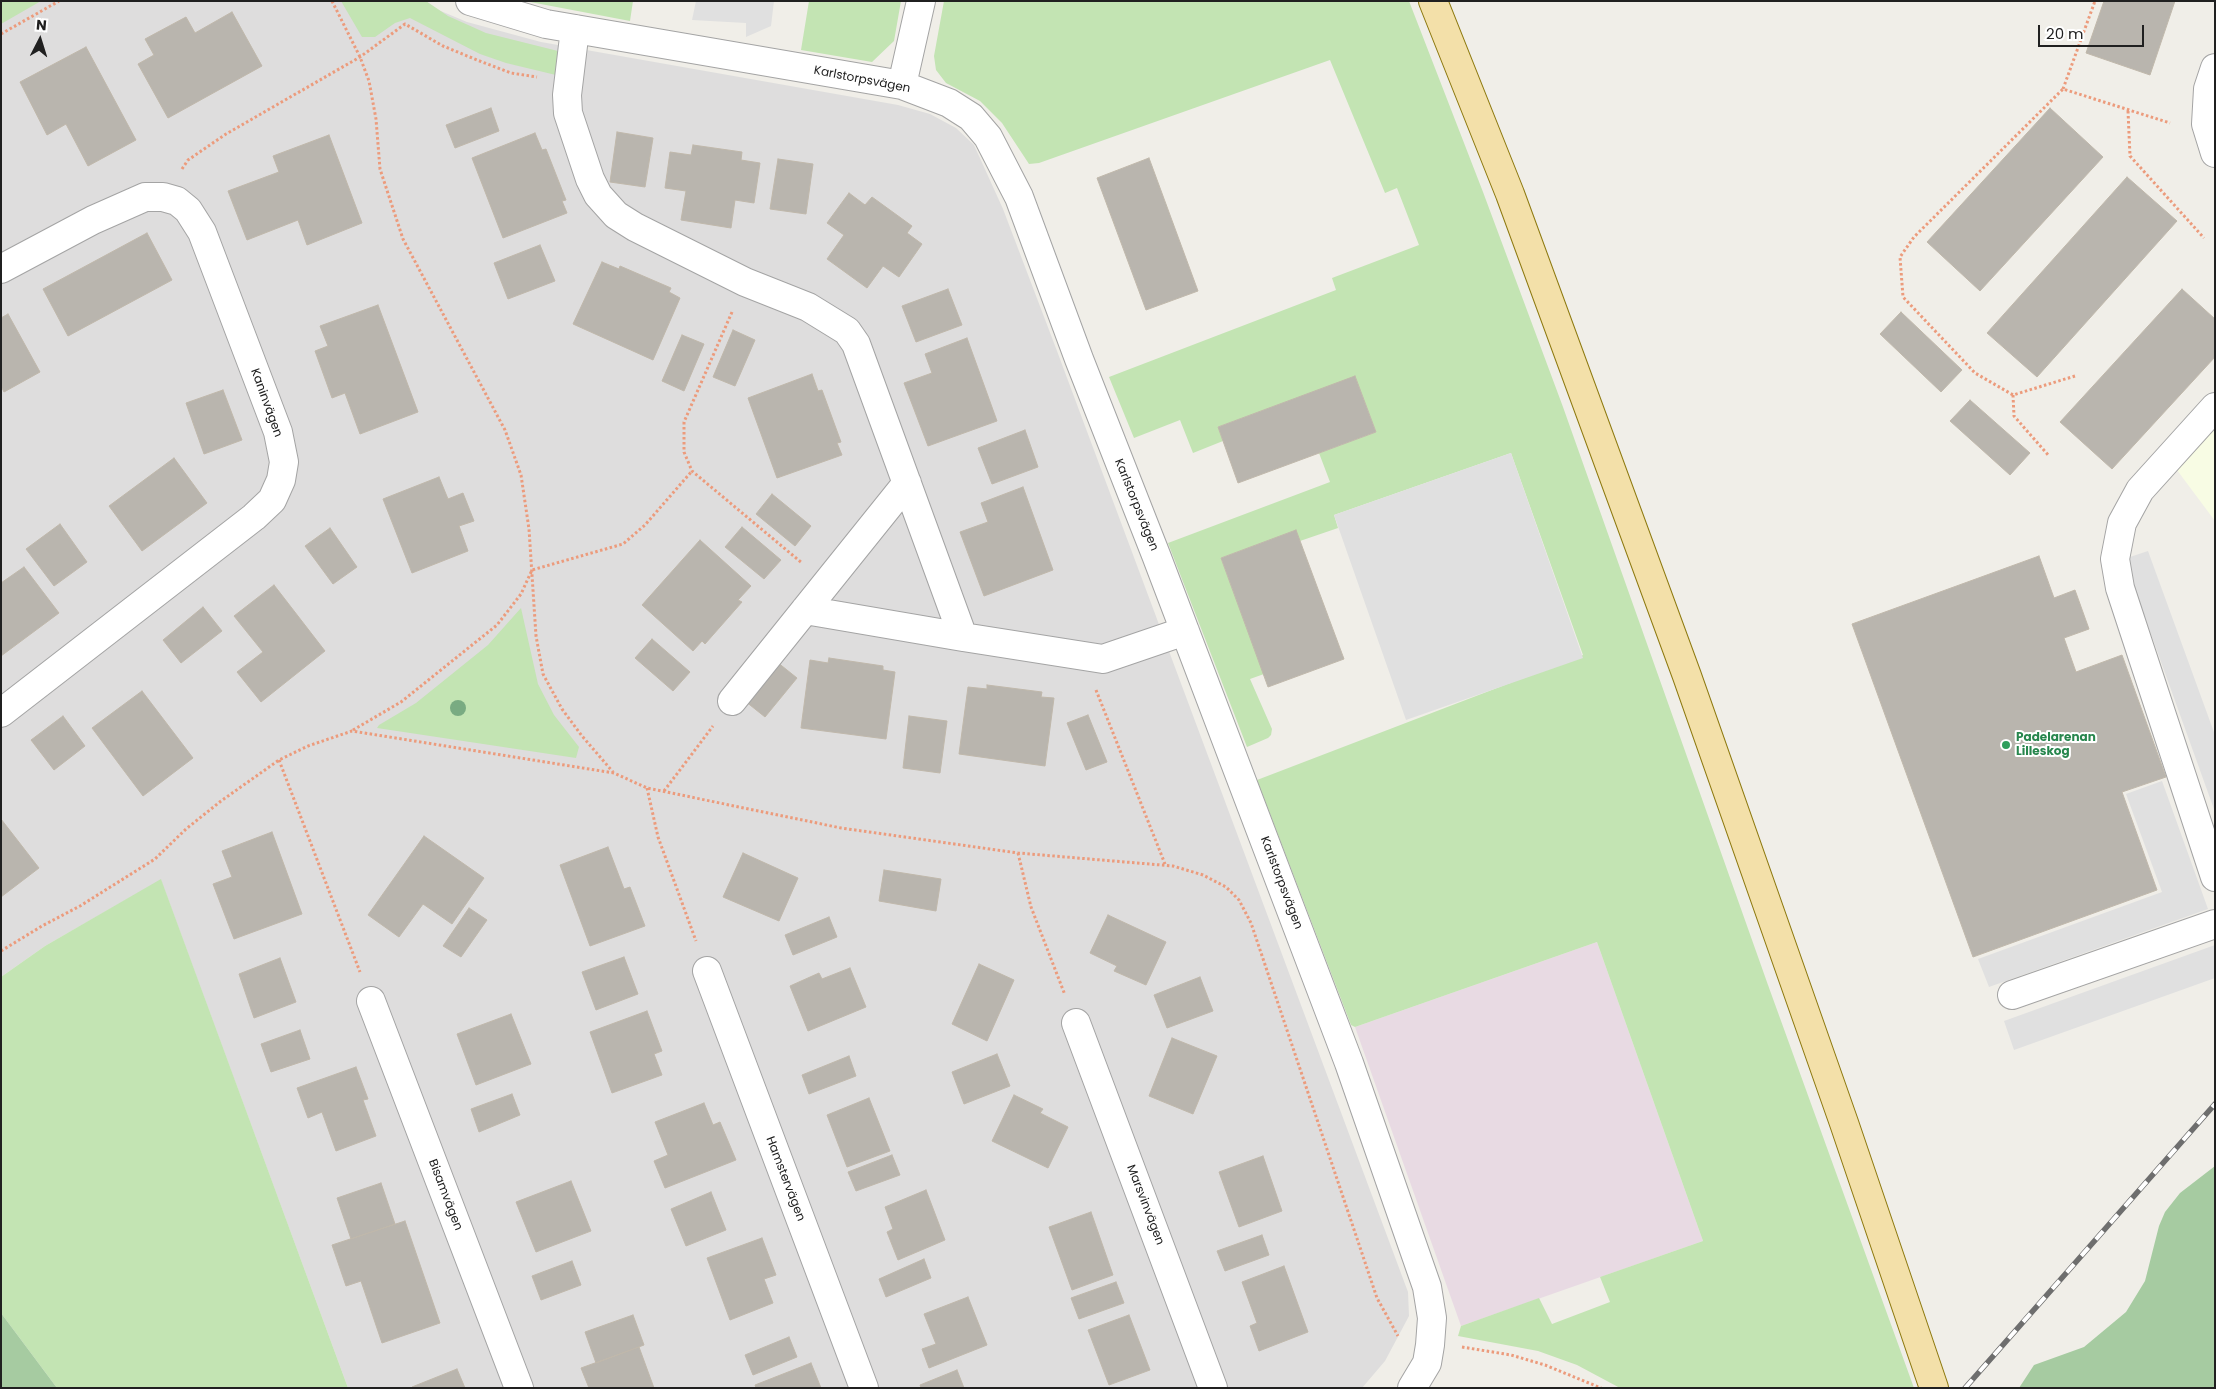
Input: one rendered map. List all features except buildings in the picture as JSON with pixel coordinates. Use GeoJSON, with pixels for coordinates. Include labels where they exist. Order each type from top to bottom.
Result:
{"type":"FeatureCollection","features":[{"type":"Feature","properties":{"kind":"main road"},"geometry":{"type":"LineString","coordinates":[[1433,1],[1510,194],[1683,666],[1844,1123],[1934,1388]]}},
{"type":"Feature","properties":{"kind":"street","name":"Karlstorpsvägen"},"geometry":{"type":"LineString","coordinates":[[470,1],[546,24],[902,85],[949,103],[971,117],[988,137],[1019,197],[1079,359],[1185,631],[1349,1063],[1424,1278],[1432,1318],[1430,1345],[1427,1363],[1412,1388]]}},
{"type":"Feature","properties":{"kind":"street"},"geometry":{"type":"LineString","coordinates":[[902,85],[921,1]]}},
{"type":"Feature","properties":{"kind":"street"},"geometry":{"type":"LineString","coordinates":[[576,29],[567,108],[571,126],[593,187],[603,202],[616,215],[635,227],[745,282],[808,308],[847,331],[856,344],[963,637]]}},
{"type":"Feature","properties":{"kind":"street"},"geometry":{"type":"LineString","coordinates":[[2215,68],[2208,89],[2206,124],[2215,153]]}},
{"type":"Feature","properties":{"kind":"street"},"geometry":{"type":"LineString","coordinates":[[1,269],[101,216],[145,197],[163,197]]}},
{"type":"Feature","properties":{"kind":"street","name":"Kaninvägen"},"geometry":{"type":"LineString","coordinates":[[1,713],[254,518],[272,500],[282,480],[284,462],[278,432],[202,232],[188,210],[176,201],[163,197]]}},
{"type":"Feature","properties":{"kind":"street"},"geometry":{"type":"LineString","coordinates":[[2215,407],[2140,490],[2122,523],[2115,558],[2120,588],[2215,877]]}},
{"type":"Feature","properties":{"kind":"street"},"geometry":{"type":"LineString","coordinates":[[732,701],[825,582],[907,483]]}},
{"type":"Feature","properties":{"kind":"street"},"geometry":{"type":"LineString","coordinates":[[805,610],[1103,659],[1185,631]]}},
{"type":"Feature","properties":{"kind":"street"},"geometry":{"type":"LineString","coordinates":[[2012,995],[2215,924]]}},
{"type":"Feature","properties":{"kind":"street","name":"Hamstervägen"},"geometry":{"type":"LineString","coordinates":[[706,971],[864,1388]]}},
{"type":"Feature","properties":{"kind":"street","name":"Bisamvägen"},"geometry":{"type":"LineString","coordinates":[[371,1002],[519,1388]]}},
{"type":"Feature","properties":{"kind":"street","name":"Marsvinvägen"},"geometry":{"type":"LineString","coordinates":[[1076,1023],[1213,1388]]}},
{"type":"Feature","properties":{"kind":"path"},"geometry":{"type":"LineString","coordinates":[[1,34],[60,1]]}},
{"type":"Feature","properties":{"kind":"path"},"geometry":{"type":"LineString","coordinates":[[332,1],[370,81],[376,119],[380,168],[403,239],[505,430],[521,474],[532,570],[536,636],[543,674],[562,709],[582,736],[614,773]]}},
{"type":"Feature","properties":{"kind":"path"},"geometry":{"type":"LineString","coordinates":[[2075,376],[2013,395],[1975,373],[1902,297],[1900,257],[1914,237],[2063,89],[2095,1]]}},
{"type":"Feature","properties":{"kind":"path"},"geometry":{"type":"LineString","coordinates":[[163,197],[188,160],[272,106],[360,57],[405,24],[443,46],[511,73],[569,81]]}},
{"type":"Feature","properties":{"kind":"path"},"geometry":{"type":"LineString","coordinates":[[2063,89],[2128,112],[2170,124]]}},
{"type":"Feature","properties":{"kind":"path"},"geometry":{"type":"LineString","coordinates":[[2128,112],[2130,156],[2204,238]]}},
{"type":"Feature","properties":{"kind":"path"},"geometry":{"type":"LineString","coordinates":[[745,282],[684,422],[683,446],[692,471],[825,582]]}},
{"type":"Feature","properties":{"kind":"path"},"geometry":{"type":"LineString","coordinates":[[2013,395],[2014,416],[2049,456]]}},
{"type":"Feature","properties":{"kind":"path"},"geometry":{"type":"LineString","coordinates":[[1,951],[80,906],[155,859],[186,829],[221,801],[279,760],[308,746],[352,731],[408,697],[496,625],[521,594],[532,570],[623,544],[645,525],[692,471]]}},
{"type":"Feature","properties":{"kind":"path"},"geometry":{"type":"LineString","coordinates":[[1083,657],[1165,864]]}},
{"type":"Feature","properties":{"kind":"path"},"geometry":{"type":"LineString","coordinates":[[664,791],[732,701]]}},
{"type":"Feature","properties":{"kind":"path"},"geometry":{"type":"LineString","coordinates":[[352,731],[614,773],[647,788],[841,828],[1018,853],[1165,864],[1202,875],[1226,887],[1239,900],[1251,923],[1377,1298],[1395,1335],[1408,1343],[1466,1347],[1511,1355],[1544,1365],[1601,1388]]}},
{"type":"Feature","properties":{"kind":"path"},"geometry":{"type":"LineString","coordinates":[[279,760],[371,1002]]}},
{"type":"Feature","properties":{"kind":"path"},"geometry":{"type":"LineString","coordinates":[[647,788],[658,837],[706,971]]}},
{"type":"Feature","properties":{"kind":"path"},"geometry":{"type":"LineString","coordinates":[[1018,853],[1031,907],[1076,1023]]}},
{"type":"Feature","properties":{"kind":"shaded area"},"geometry":{"type":"Polygon","coordinates":[[[1,1],[417,1],[467,22],[541,42],[898,105],[930,114],[956,128],[974,145],[1003,209],[1057,351],[1408,1292],[1409,1316],[1385,1361],[1362,1388],[348,1388],[161,880],[45,946],[1,977],[1,1]]]}},
{"type":"Feature","properties":{"kind":"shaded area"},"geometry":{"type":"Polygon","coordinates":[[[696,1],[774,1],[771,26],[746,37],[746,23],[692,20],[696,1]]]}},
{"type":"Feature","properties":{"kind":"shaded area"},"geometry":{"type":"Polygon","coordinates":[[[2215,427],[2215,521],[2177,470],[2215,427]]]}},
{"type":"Feature","properties":{"kind":"shaded area"},"geometry":{"type":"Polygon","coordinates":[[[1511,453],[1583,658],[1406,720],[1334,515],[1511,453]]]}},
{"type":"Feature","properties":{"kind":"shaded area"},"geometry":{"type":"Polygon","coordinates":[[[2148,551],[2215,735],[2215,812],[2124,559],[2148,551]]]}},
{"type":"Feature","properties":{"kind":"shaded area"},"geometry":{"type":"Polygon","coordinates":[[[2162,781],[2208,909],[1989,987],[1978,959],[2162,892],[2126,794],[2162,781]]]}},
{"type":"Feature","properties":{"kind":"shaded area"},"geometry":{"type":"Polygon","coordinates":[[[1597,942],[1703,1241],[1461,1326],[1355,1027],[1597,942]]]}},
{"type":"Feature","properties":{"kind":"shaded area"},"geometry":{"type":"Polygon","coordinates":[[[2215,945],[2215,978],[2014,1050],[2004,1021],[2215,945]]]}},
{"type":"Feature","properties":{"kind":"green space"},"geometry":{"type":"Polygon","coordinates":[[[41,1],[1,24],[1,2],[41,1]]]}},
{"type":"Feature","properties":{"kind":"green space"},"geometry":{"type":"Polygon","coordinates":[[[341,1],[426,1],[448,16],[486,33],[558,51],[560,53],[560,76],[506,63],[480,54],[410,18],[395,23],[375,37],[362,37],[341,1]]]}},
{"type":"Feature","properties":{"kind":"green space"},"geometry":{"type":"Polygon","coordinates":[[[525,1],[633,1],[630,21],[525,1]]]}},
{"type":"Feature","properties":{"kind":"green space"},"geometry":{"type":"Polygon","coordinates":[[[809,1],[901,1],[894,41],[872,62],[801,50],[809,1]]]}},
{"type":"Feature","properties":{"kind":"green space"},"geometry":{"type":"Polygon","coordinates":[[[944,1],[1409,1],[1563,407],[1768,985],[1914,1388],[1620,1388],[1577,1365],[1538,1351],[1458,1336],[1461,1326],[1539,1298],[1552,1324],[1610,1302],[1600,1277],[1703,1241],[1597,942],[1355,1027],[1351,1025],[1257,780],[1583,655],[1511,453],[1334,515],[1338,528],[1300,541],[1295,531],[1221,558],[1264,674],[1250,679],[1272,729],[1271,735],[1268,738],[1247,747],[1168,543],[1330,482],[1319,453],[1376,432],[1355,377],[1218,427],[1223,441],[1193,453],[1180,420],[1134,438],[1109,377],[1336,290],[1332,278],[1419,245],[1397,188],[1385,193],[1330,60],[1039,163],[1029,164],[1002,123],[980,101],[946,83],[936,70],[934,56],[944,1]]]}},
{"type":"Feature","properties":{"kind":"green space"},"geometry":{"type":"Polygon","coordinates":[[[521,608],[538,684],[554,715],[579,747],[576,758],[377,728],[416,703],[488,645],[521,608]]]}},
{"type":"Feature","properties":{"kind":"green space"},"geometry":{"type":"Polygon","coordinates":[[[161,879],[348,1388],[57,1388],[1,1313],[1,977],[45,946],[161,879]]]}},
{"type":"Feature","properties":{"kind":"green space"},"geometry":{"type":"Polygon","coordinates":[[[2215,1166],[2215,1388],[2019,1388],[2034,1365],[2084,1347],[2126,1312],[2145,1281],[2159,1226],[2165,1212],[2180,1193],[2215,1166]]]}},
{"type":"Feature","properties":{"kind":"green space"},"geometry":{"type":"Polygon","coordinates":[[[1,1313],[57,1388],[1,1388],[1,1313]]]}},
{"type":"Feature","properties":{"kind":"railway"},"geometry":{"type":"LineString","coordinates":[[1965,1388],[2215,1104]]}},
{"type":"Feature","properties":{"kind":"place","name":"Padelarenan Lilleskog"},"geometry":{"type":"Point","coordinates":[2006,745]}}]}
